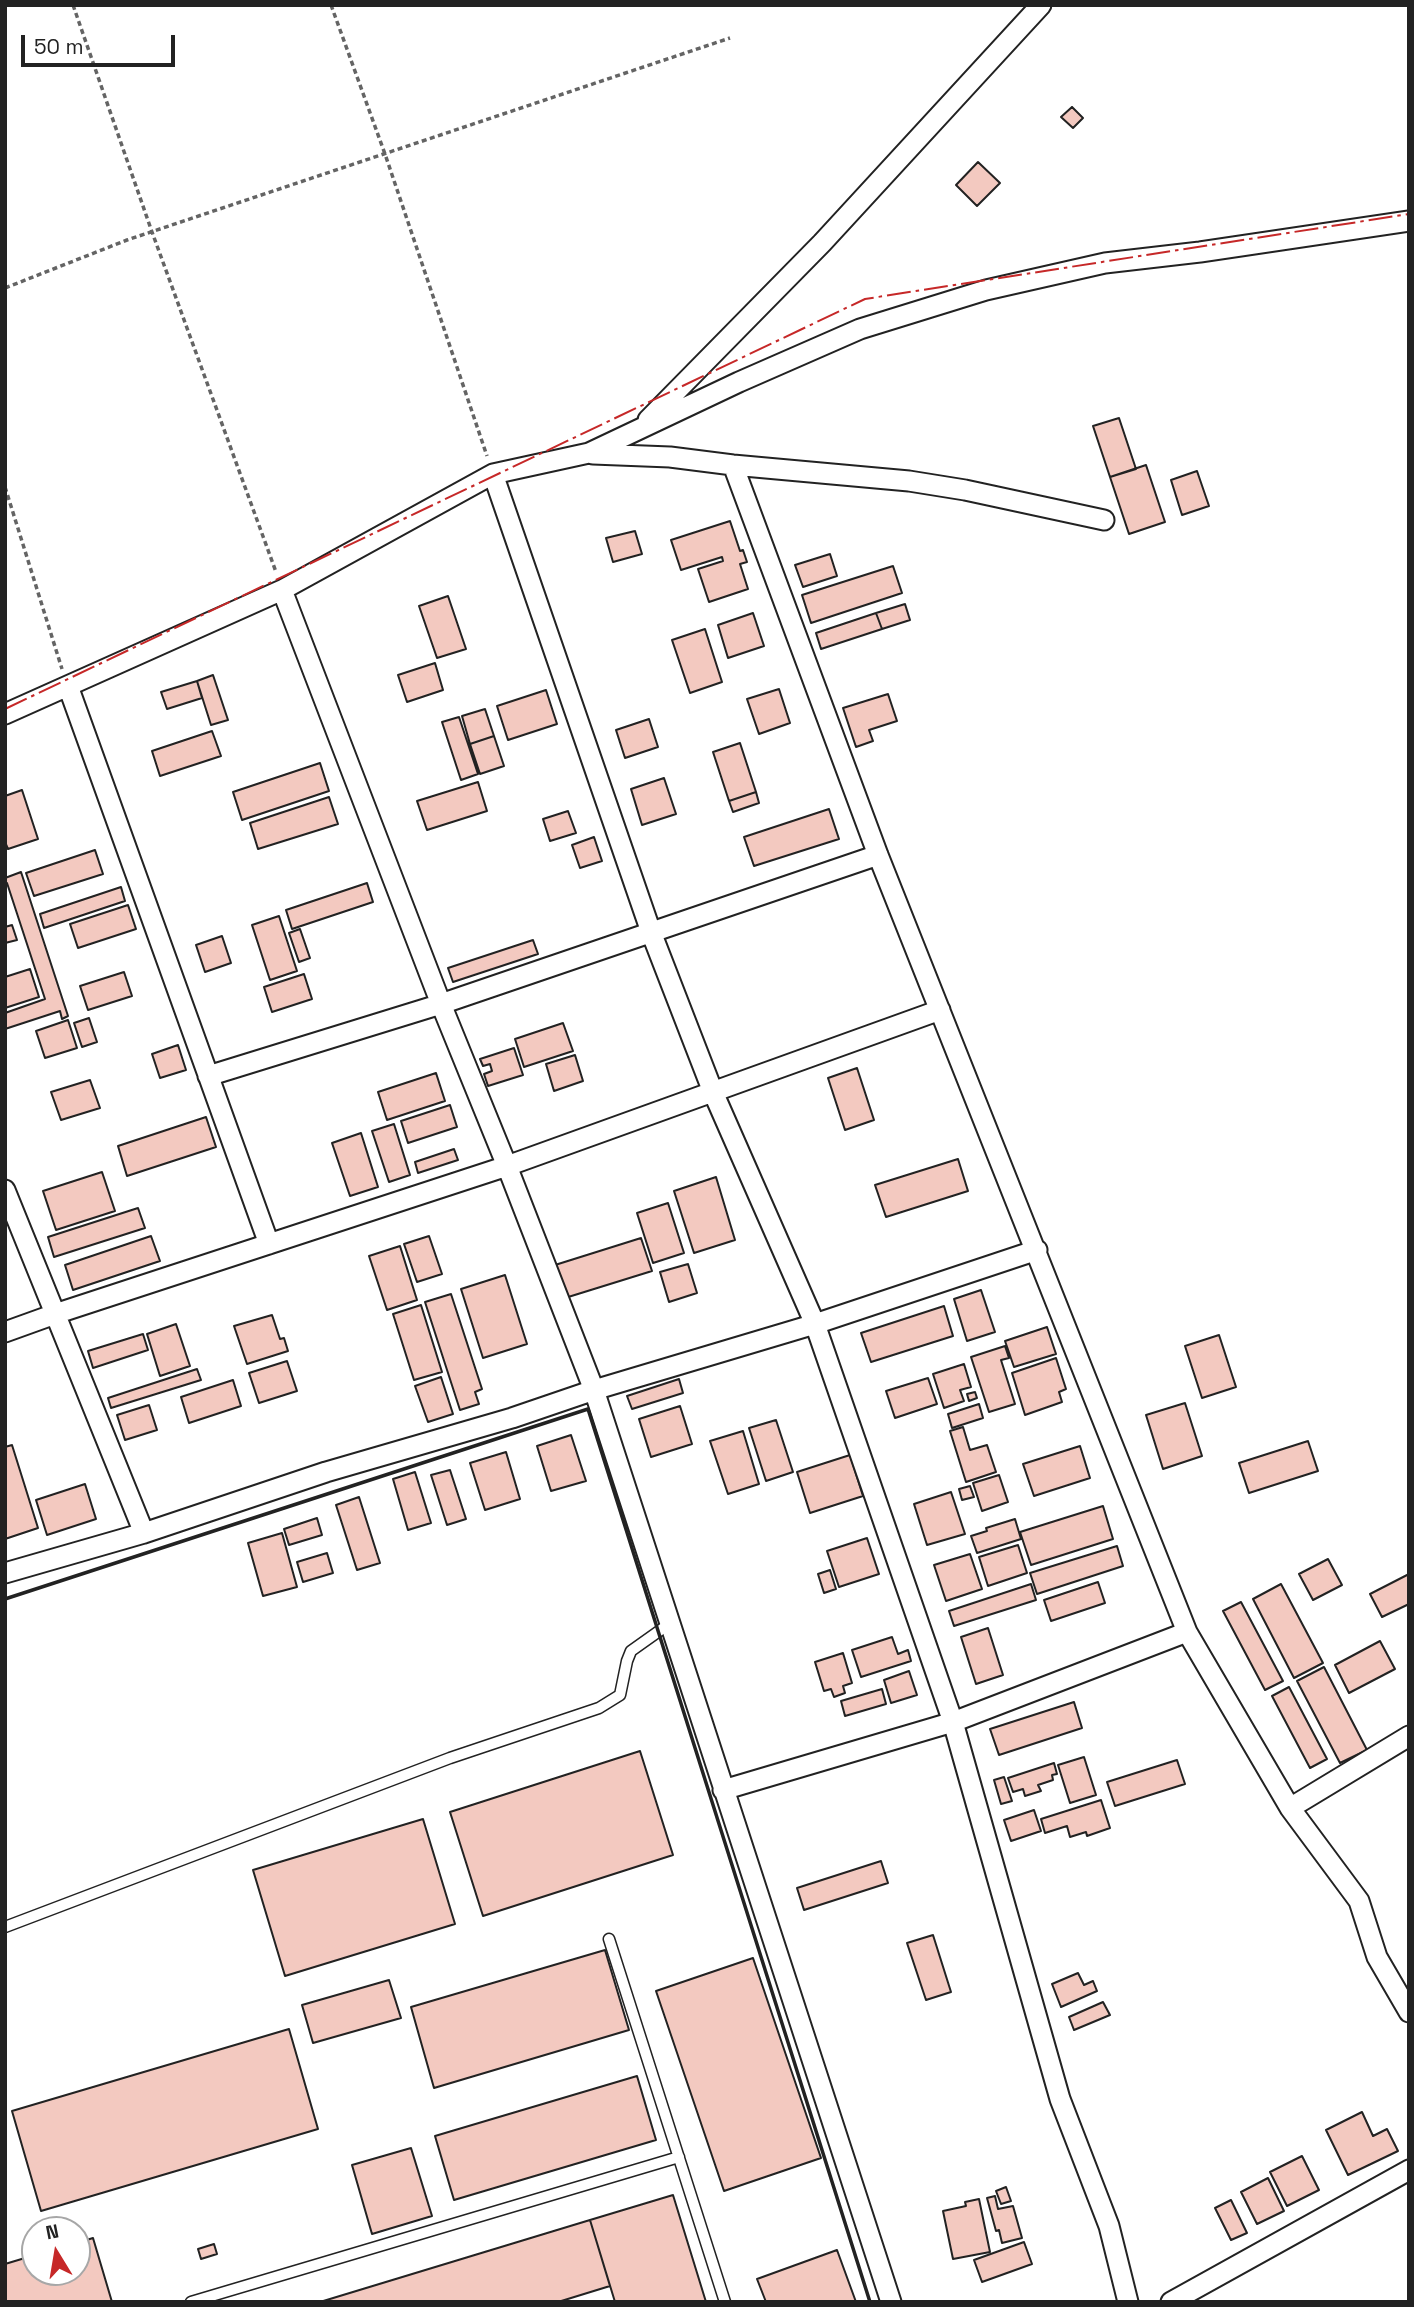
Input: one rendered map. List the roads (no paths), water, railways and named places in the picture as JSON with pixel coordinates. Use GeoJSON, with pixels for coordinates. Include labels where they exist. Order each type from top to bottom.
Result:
{"type":"FeatureCollection","features":[{"type":"Feature","properties":{"kind":"street"},"geometry":{"type":"LineString","coordinates":[[637,430],[821,243],[1041,5]]}},
{"type":"Feature","properties":{"kind":"street"},"geometry":{"type":"LineString","coordinates":[[5,714],[282,590],[493,474],[589,453],[739,382],[860,329],[986,290],[1105,263],[1200,252],[1409,221]]}},
{"type":"Feature","properties":{"kind":"street"},"geometry":{"type":"LineString","coordinates":[[589,453],[670,457],[733,466],[909,481],[979,492],[1104,520]]}},
{"type":"Feature","properties":{"kind":"street"},"geometry":{"type":"LineString","coordinates":[[733,466],[878,855],[1187,1632],[1290,1808],[1359,1900],[1377,1956],[1407,2004]]}},
{"type":"Feature","properties":{"kind":"street"},"geometry":{"type":"LineString","coordinates":[[493,474],[650,932],[713,1091],[814,1324],[953,1722],[1060,2099],[1110,2226],[1128,2302]]}},
{"type":"Feature","properties":{"kind":"street"},"geometry":{"type":"LineString","coordinates":[[282,590],[441,1004],[594,1390],[891,2302]]}},
{"type":"Feature","properties":{"kind":"street"},"geometry":{"type":"LineString","coordinates":[[68,686],[269,1244]]}},
{"type":"Feature","properties":{"kind":"street"},"geometry":{"type":"LineString","coordinates":[[208,1076],[441,1004],[878,855]]}},
{"type":"Feature","properties":{"kind":"street"},"geometry":{"type":"LineString","coordinates":[[5,1332],[507,1166],[940,1010]]}},
{"type":"Feature","properties":{"kind":"street"},"geometry":{"type":"LineString","coordinates":[[5,1190],[144,1533]]}},
{"type":"Feature","properties":{"kind":"street"},"geometry":{"type":"LineString","coordinates":[[5,1573],[144,1533],[326,1472],[512,1419],[594,1390],[814,1324],[1037,1250]]}},
{"type":"Feature","properties":{"kind":"street"},"geometry":{"type":"LineString","coordinates":[[723,1790],[953,1722],[1187,1632]]}},
{"type":"Feature","properties":{"kind":"street"},"geometry":{"type":"LineString","coordinates":[[1290,1808],[1409,1736]]}},
{"type":"Feature","properties":{"kind":"street"},"geometry":{"type":"LineString","coordinates":[[1171,2302],[1409,2170]]}},
{"type":"Feature","properties":{"kind":"lane"},"geometry":{"type":"LineString","coordinates":[[5,1927],[450,1758],[599,1708],[620,1695],[626,1661],[631,1651],[669,1624]]}},
{"type":"Feature","properties":{"kind":"lane"},"geometry":{"type":"LineString","coordinates":[[610,1939],[725,2302]]}},
{"type":"Feature","properties":{"kind":"lane"},"geometry":{"type":"LineString","coordinates":[[191,2302],[679,2157]]}}]}
